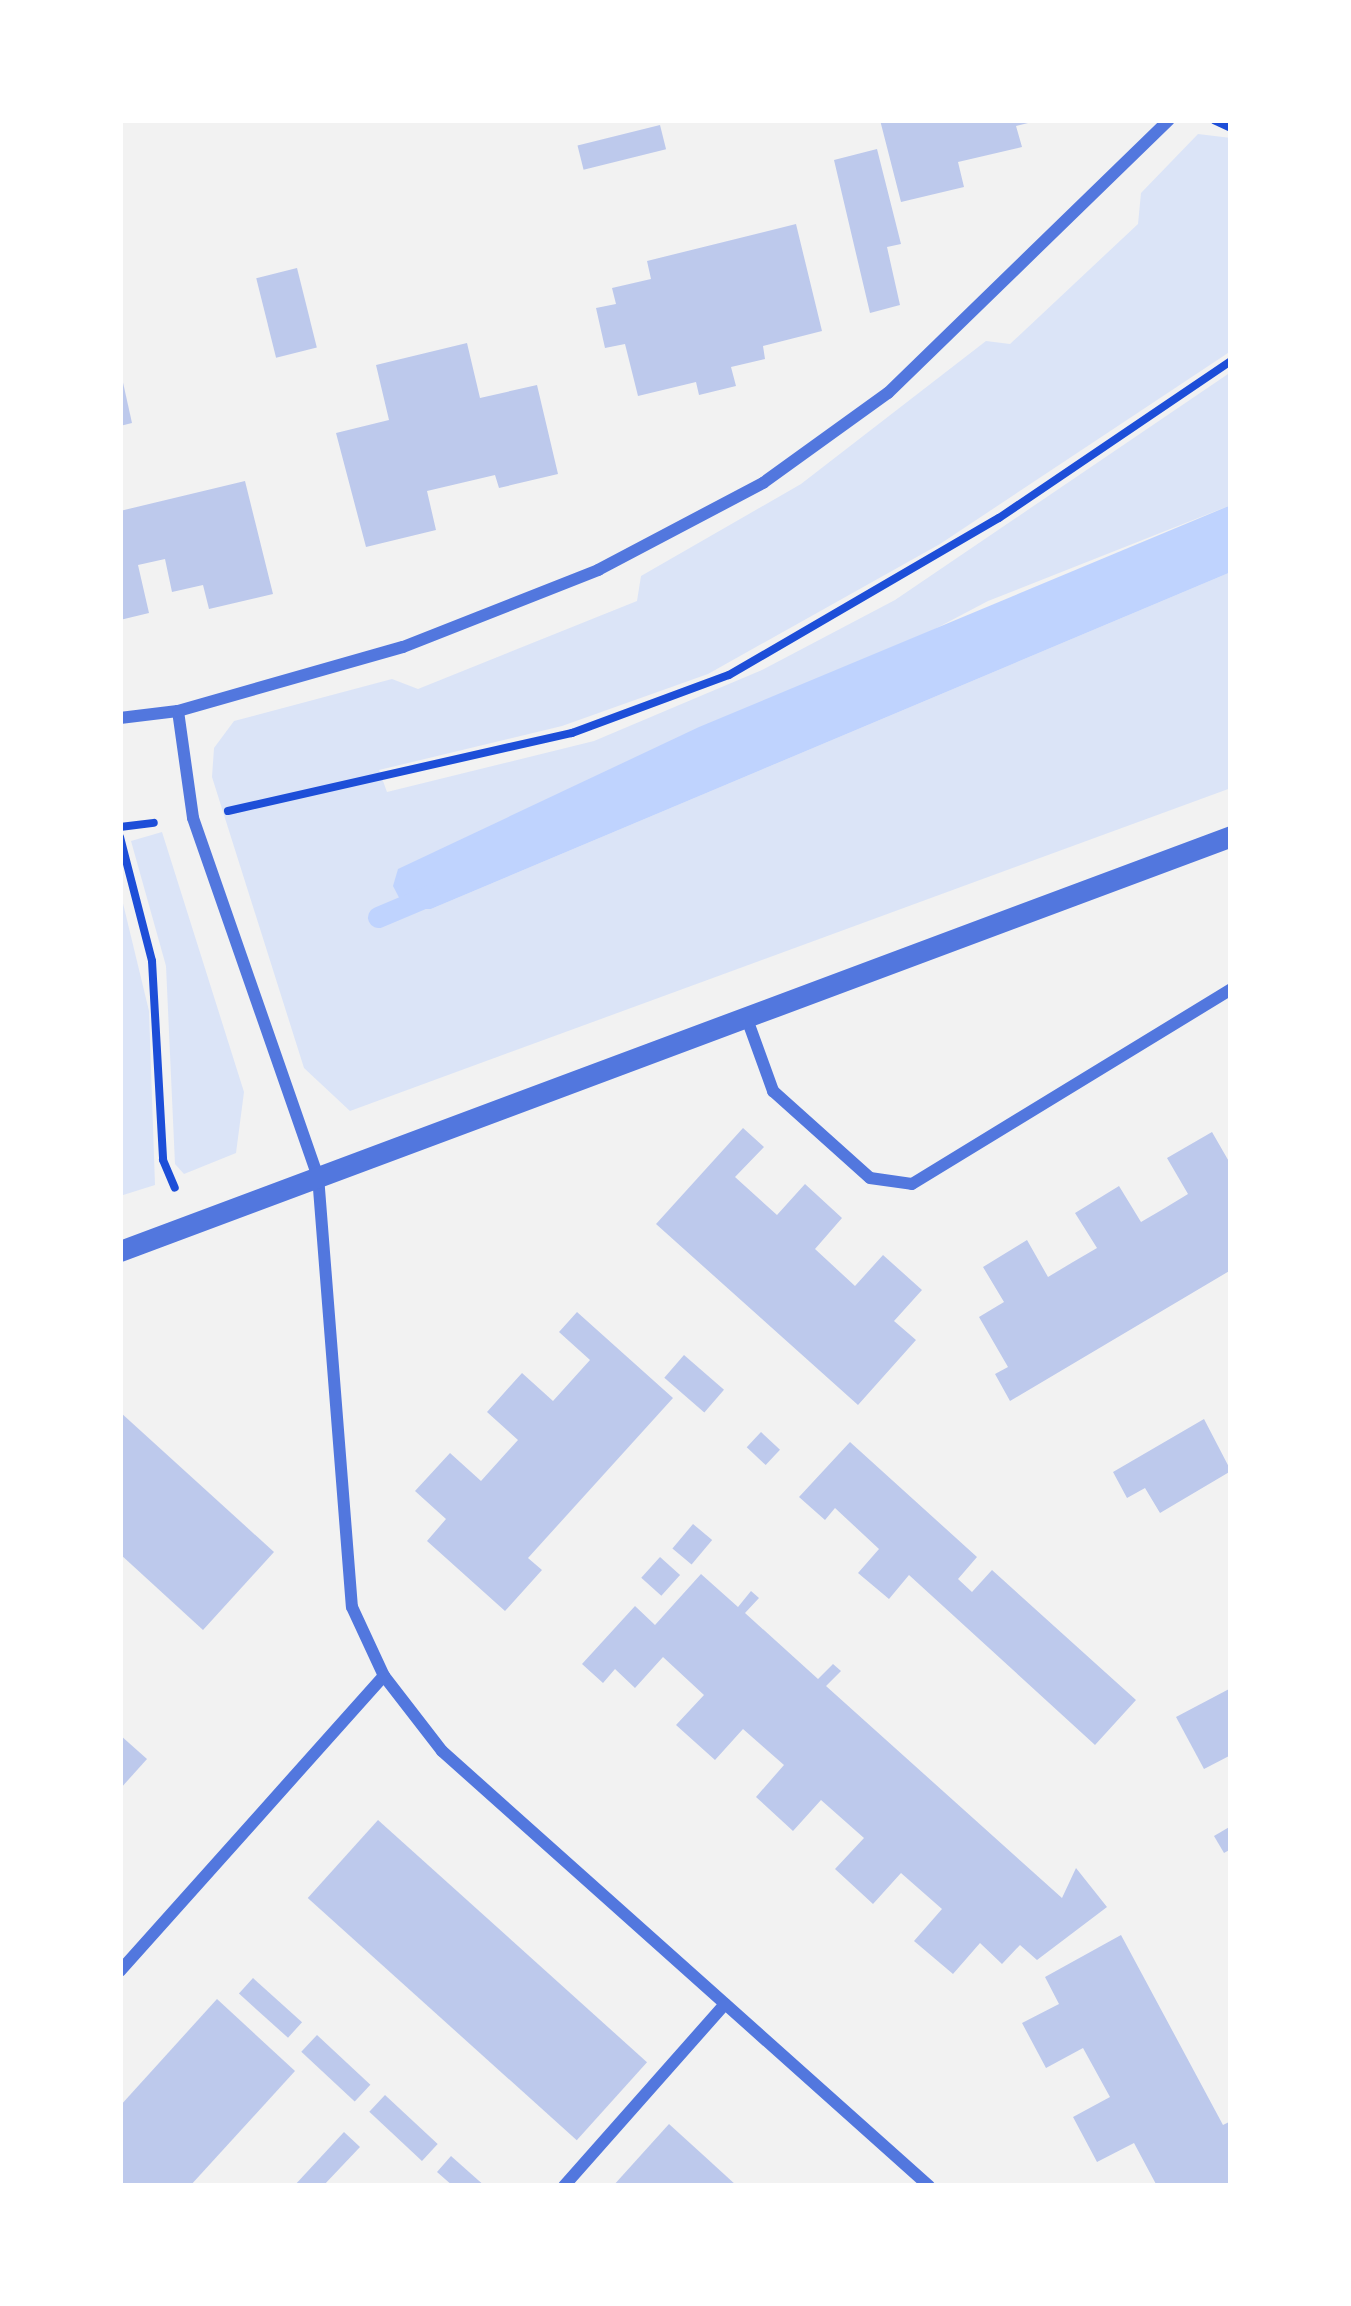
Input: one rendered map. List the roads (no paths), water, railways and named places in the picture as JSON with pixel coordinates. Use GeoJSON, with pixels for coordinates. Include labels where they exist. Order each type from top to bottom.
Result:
{"type":"FeatureCollection","features":[{"type":"Feature","properties":{"kind":"street"},"geometry":{"type":"LineString","coordinates":[[120,718],[178,711],[403,647],[598,570],[763,482],[888,393],[1169,120]]}},
{"type":"Feature","properties":{"kind":"street"},"geometry":{"type":"LineString","coordinates":[[178,711],[193,818],[318,1176],[352,1607],[384,1676],[442,1751],[929,2186]]}},
{"type":"Feature","properties":{"kind":"street"},"geometry":{"type":"LineString","coordinates":[[120,1250],[1231,836]]}},
{"type":"Feature","properties":{"kind":"street"},"geometry":{"type":"LineString","coordinates":[[747,1019],[773,1091],[870,1178],[911,1184],[1231,989]]}},
{"type":"Feature","properties":{"kind":"street"},"geometry":{"type":"LineString","coordinates":[[120,1971],[384,1676]]}},
{"type":"Feature","properties":{"kind":"street"},"geometry":{"type":"LineString","coordinates":[[564,2186],[724,2004]]}},
{"type":"Feature","properties":{"kind":"water"},"geometry":{"type":"Polygon","coordinates":[[[1231,505],[1231,572],[431,909],[405,909],[393,886],[398,869],[699,727],[1231,505]]]}},
{"type":"Feature","properties":{"kind":"waterway"},"geometry":{"type":"LineString","coordinates":[[378,917],[430,895]]}}]}
